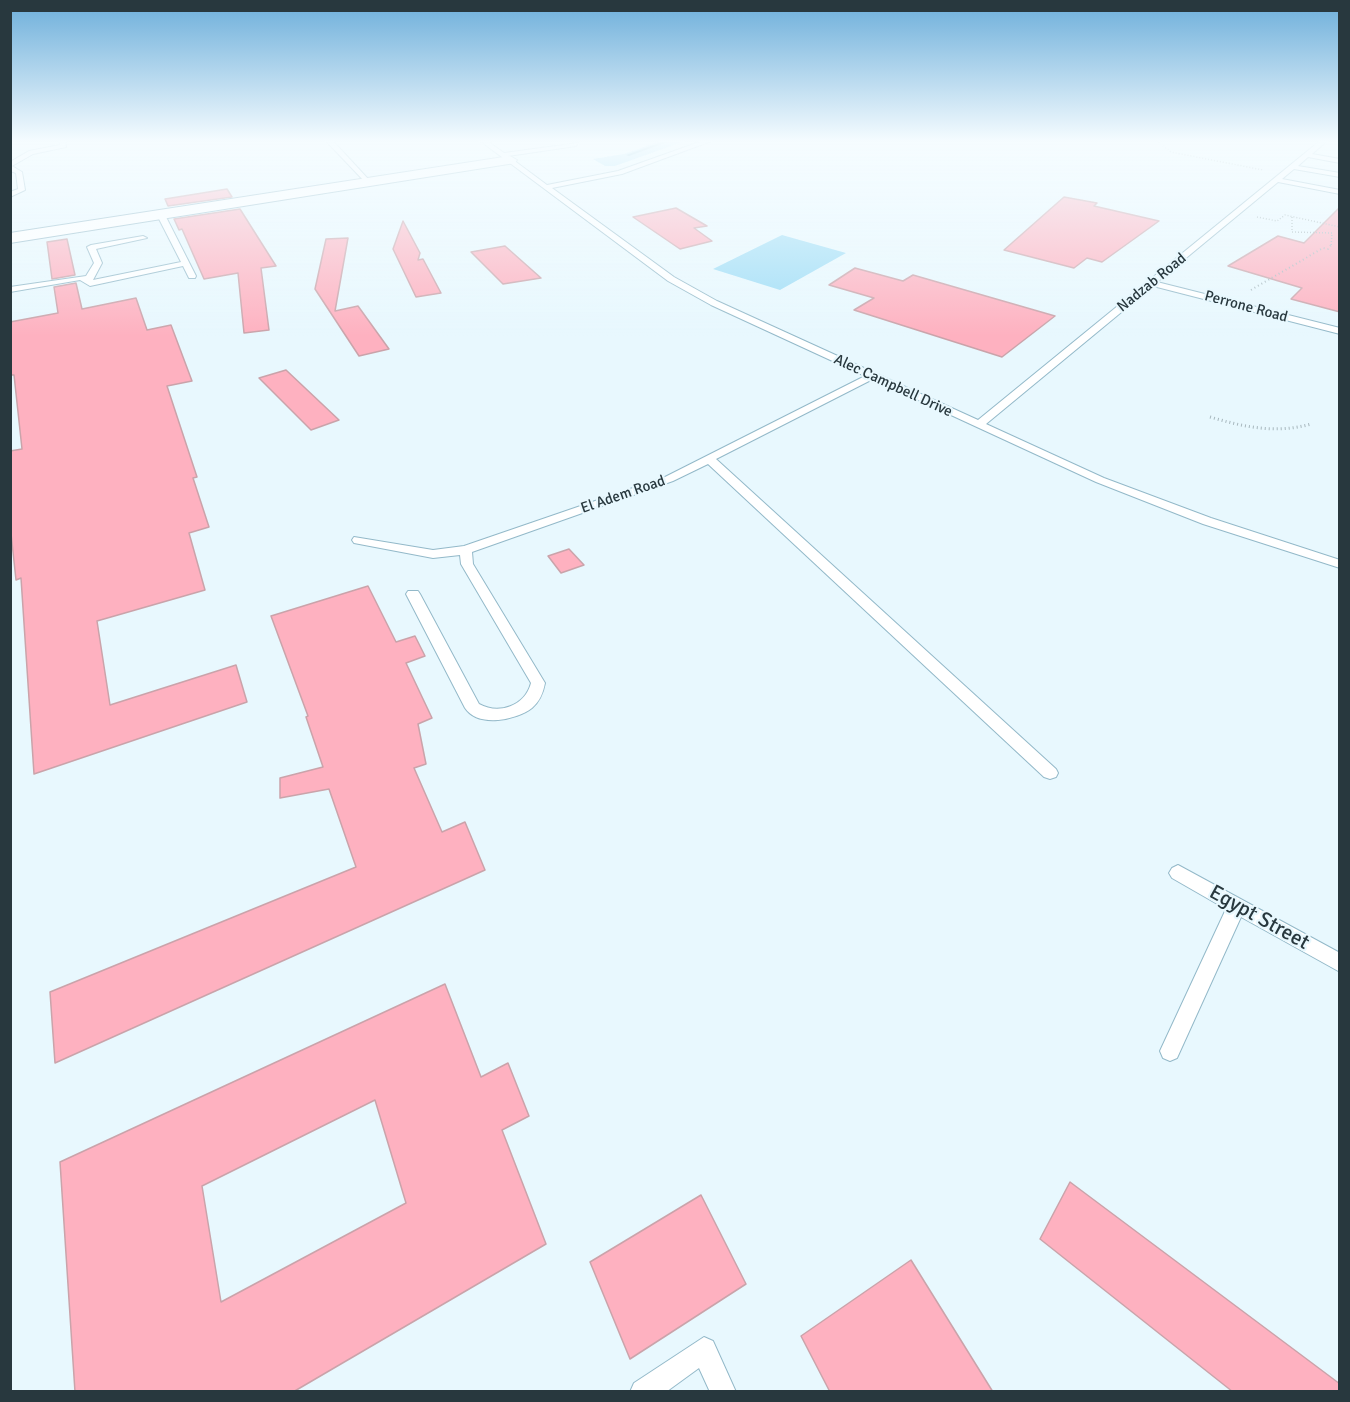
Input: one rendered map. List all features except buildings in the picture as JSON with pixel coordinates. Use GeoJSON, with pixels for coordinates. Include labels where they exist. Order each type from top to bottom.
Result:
{"type":"FeatureCollection","features":[{"type":"Feature","properties":{"kind":"street"},"geometry":{"type":"LineString","coordinates":[[10,238],[223,205]]}},
{"type":"Feature","properties":{"kind":"lane","name":"Alec Campbell Drive"},"geometry":{"type":"LineString","coordinates":[[571,205],[671,279],[714,303],[1100,480],[1207,521],[1340,564]]}},
{"type":"Feature","properties":{"kind":"lane","name":"Nadzab Road"},"geometry":{"type":"LineString","coordinates":[[978,425],[1246,205]]}},
{"type":"Feature","properties":{"kind":"lane"},"geometry":{"type":"LineString","coordinates":[[161,215],[192,276]]}},
{"type":"Feature","properties":{"kind":"lane"},"geometry":{"type":"LineString","coordinates":[[88,279],[98,263],[91,247],[143,238]]}},
{"type":"Feature","properties":{"kind":"lane"},"geometry":{"type":"LineString","coordinates":[[10,290],[80,278],[88,279],[90,283],[185,263]]}},
{"type":"Feature","properties":{"kind":"lane","name":"Perrone Road"},"geometry":{"type":"LineString","coordinates":[[1152,283],[1340,331]]}},
{"type":"Feature","properties":{"kind":"lane","name":"El Adem Road"},"geometry":{"type":"LineString","coordinates":[[358,540],[433,554],[466,550],[669,479],[872,376]]}},
{"type":"Feature","properties":{"kind":"lane"},"geometry":{"type":"LineString","coordinates":[[709,459],[1050,772]]}},
{"type":"Feature","properties":{"kind":"lane"},"geometry":{"type":"LineString","coordinates":[[413,594],[473,708],[479,713],[496,716],[521,707],[533,697],[538,683],[467,564],[466,550]]}},
{"type":"Feature","properties":{"kind":"lane","name":"Egypt Street"},"geometry":{"type":"LineString","coordinates":[[1178,873],[1340,963]]}},
{"type":"Feature","properties":{"kind":"lane"},"geometry":{"type":"LineString","coordinates":[[1170,1051],[1237,906]]}},
{"type":"Feature","properties":{"kind":"lane"},"geometry":{"type":"LineString","coordinates":[[643,1392],[704,1350],[723,1392]]}},
{"type":"Feature","properties":{"kind":"path"},"geometry":{"type":"LineString","coordinates":[[1256,216],[1277,221],[1285,215],[1340,227]]}},
{"type":"Feature","properties":{"kind":"path"},"geometry":{"type":"LineString","coordinates":[[1292,217],[1292,232],[1332,233]]}},
{"type":"Feature","properties":{"kind":"path"},"geometry":{"type":"LineString","coordinates":[[1242,288],[1253,290],[1323,248],[1331,247],[1332,225]]}},
{"type":"Feature","properties":{"kind":"path"},"geometry":{"type":"LineString","coordinates":[[1210,417],[1240,426],[1271,429],[1293,429],[1311,424]]}},
{"type":"Feature","properties":{"kind":"shaded area"},"geometry":{"type":"Polygon","coordinates":[[[782,235],[846,253],[780,290],[713,269],[782,235]]]}}]}
